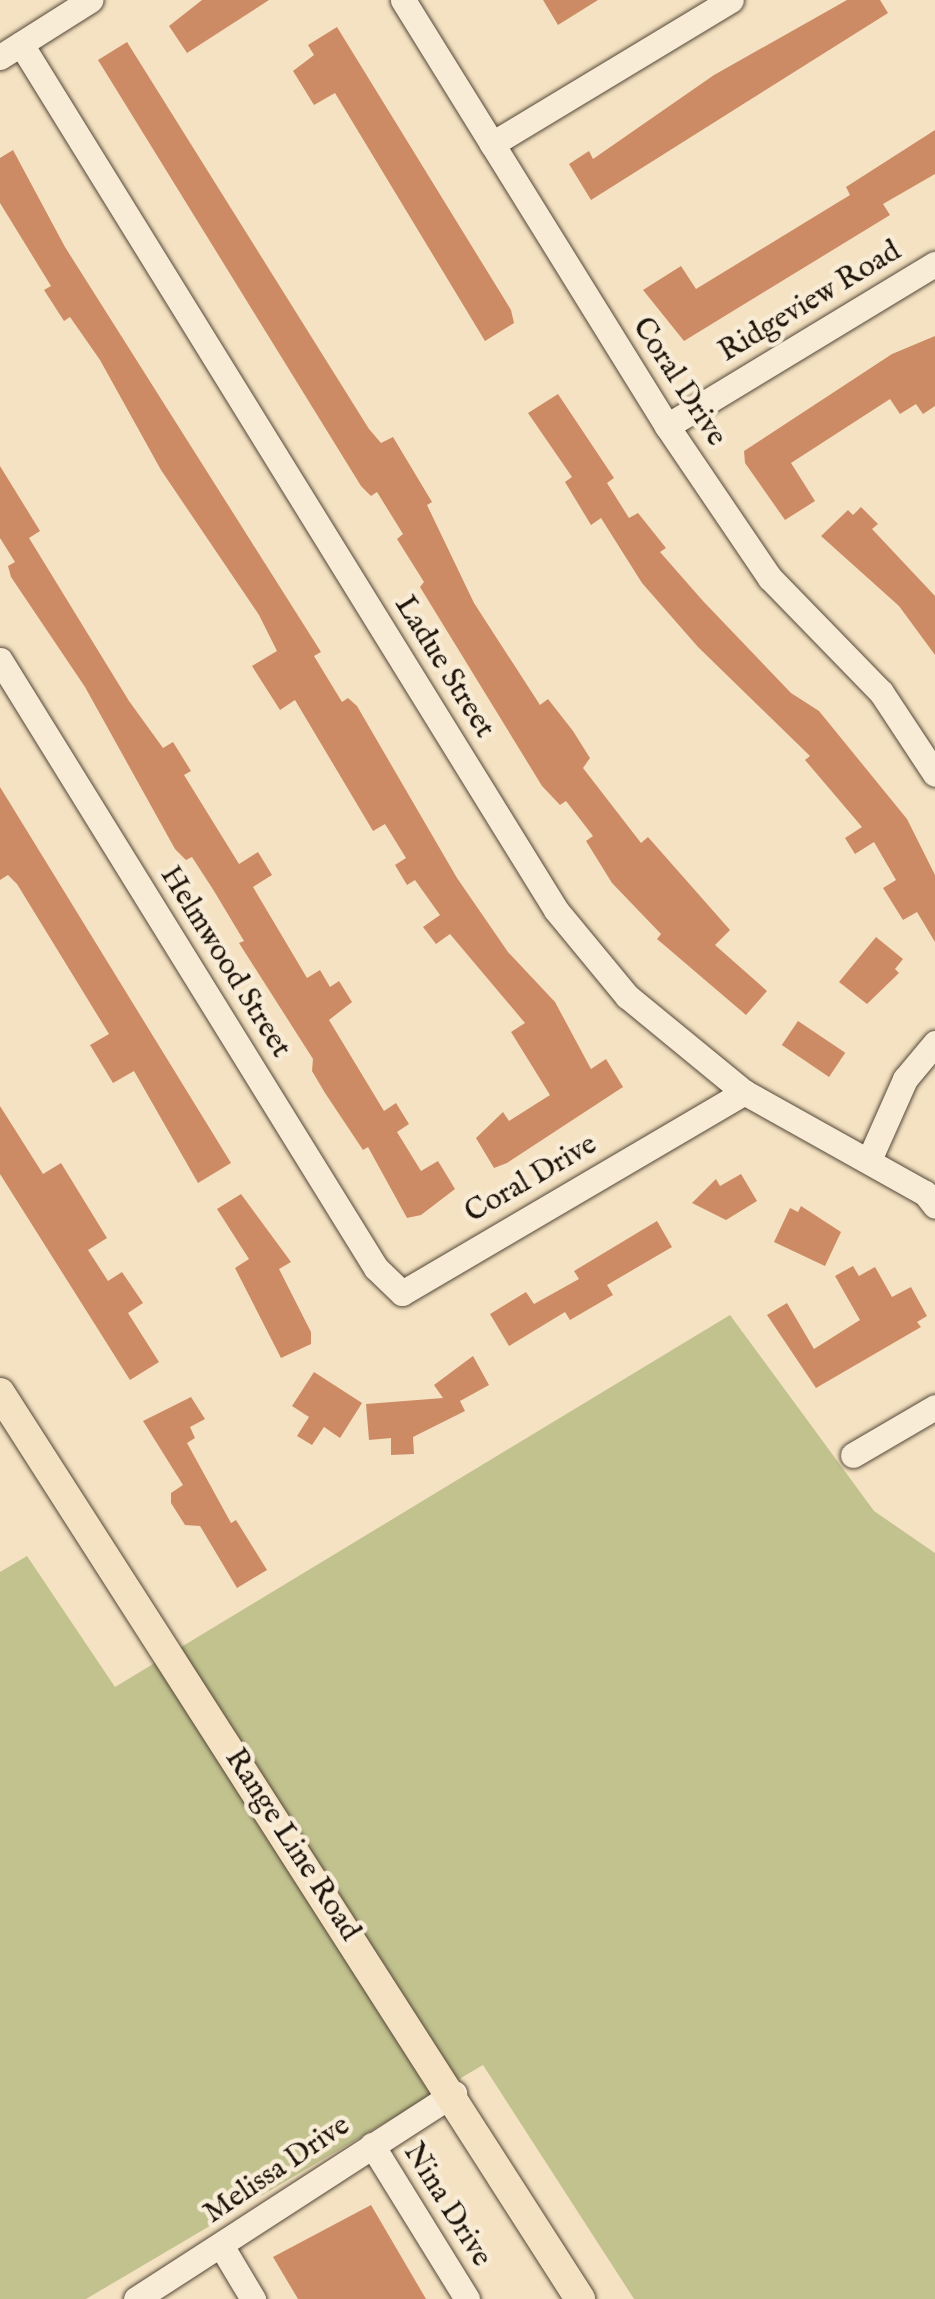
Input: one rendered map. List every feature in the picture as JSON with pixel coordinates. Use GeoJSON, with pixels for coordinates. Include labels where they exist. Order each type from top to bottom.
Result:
{"type":"FeatureCollection","features":[{"type":"Feature","properties":{"kind":"main road","name":"Range Line Road"},"geometry":{"type":"LineString","coordinates":[[0,1394],[454,2093],[580,2299]]}},
{"type":"Feature","properties":{"kind":"street"},"geometry":{"type":"LineString","coordinates":[[11,50],[90,0]]}},
{"type":"Feature","properties":{"kind":"street","name":"Coral Drive"},"geometry":{"type":"LineString","coordinates":[[404,0],[667,426],[770,578],[881,692],[935,774]]}},
{"type":"Feature","properties":{"kind":"street"},"geometry":{"type":"LineString","coordinates":[[492,144],[730,0]]}},
{"type":"Feature","properties":{"kind":"street","name":"Ladue Street"},"geometry":{"type":"LineString","coordinates":[[11,50],[556,910],[627,996],[744,1092],[870,1160],[925,1193],[935,1206]]}},
{"type":"Feature","properties":{"kind":"street","name":"Ridgeview Road"},"geometry":{"type":"LineString","coordinates":[[667,426],[935,264]]}},
{"type":"Feature","properties":{"kind":"street","name":"Helmwood Street"},"geometry":{"type":"LineString","coordinates":[[0,660],[376,1268],[402,1292]]}},
{"type":"Feature","properties":{"kind":"street"},"geometry":{"type":"LineString","coordinates":[[870,1160],[905,1079],[935,1043]]}},
{"type":"Feature","properties":{"kind":"street","name":"Coral Drive"},"geometry":{"type":"LineString","coordinates":[[402,1292],[744,1092]]}},
{"type":"Feature","properties":{"kind":"street"},"geometry":{"type":"LineString","coordinates":[[853,1455],[935,1408]]}},
{"type":"Feature","properties":{"kind":"street","name":"Melissa Drive"},"geometry":{"type":"LineString","coordinates":[[136,2299],[222,2247],[454,2093]]}},
{"type":"Feature","properties":{"kind":"street","name":"Nina Drive"},"geometry":{"type":"LineString","coordinates":[[372,2145],[467,2299]]}},
{"type":"Feature","properties":{"kind":"street"},"geometry":{"type":"LineString","coordinates":[[222,2247],[253,2299]]}},
{"type":"Feature","properties":{"kind":"green space"},"geometry":{"type":"Polygon","coordinates":[[[730,1315],[874,1511],[935,1553],[935,2299],[634,2299],[483,2065],[86,2299],[0,2299],[0,1572],[27,1556],[115,1687],[730,1315]]]}},
{"type":"Feature","properties":{"kind":"building"},"geometry":{"type":"Polygon","coordinates":[[[202,0],[269,0],[187,53],[169,26],[202,0]]]}},
{"type":"Feature","properties":{"kind":"building"},"geometry":{"type":"Polygon","coordinates":[[[543,0],[598,0],[558,25],[543,0]]]}},
{"type":"Feature","properties":{"kind":"building"},"geometry":{"type":"Polygon","coordinates":[[[847,0],[880,0],[888,13],[591,200],[569,164],[589,151],[593,159],[714,75],[847,0]]]}},
{"type":"Feature","properties":{"kind":"building"},"geometry":{"type":"Polygon","coordinates":[[[337,27],[511,310],[514,323],[485,341],[335,93],[314,105],[293,71],[314,55],[308,45],[337,27]]]}},
{"type":"Feature","properties":{"kind":"building"},"geometry":{"type":"Polygon","coordinates":[[[127,42],[369,429],[381,443],[393,437],[432,502],[427,505],[474,603],[540,705],[548,699],[573,731],[590,758],[583,768],[641,843],[648,837],[730,930],[715,945],[767,991],[746,1015],[657,939],[661,934],[612,883],[586,841],[593,836],[566,801],[560,805],[542,786],[420,587],[424,582],[397,539],[403,534],[377,492],[371,496],[361,486],[98,60],[127,42]]]}},
{"type":"Feature","properties":{"kind":"building"},"geometry":{"type":"Polygon","coordinates":[[[935,130],[935,174],[883,204],[890,215],[684,341],[643,290],[681,266],[696,289],[850,195],[846,187],[935,130]]]}},
{"type":"Feature","properties":{"kind":"building"},"geometry":{"type":"Polygon","coordinates":[[[13,150],[65,247],[321,652],[314,656],[342,702],[348,698],[357,706],[457,878],[508,952],[555,1002],[591,1069],[606,1059],[623,1087],[507,1163],[494,1168],[476,1138],[503,1112],[509,1121],[550,1095],[511,1032],[525,1023],[450,934],[436,944],[423,927],[440,915],[415,880],[407,885],[395,865],[406,858],[385,824],[373,831],[295,700],[280,710],[252,666],[277,651],[259,615],[161,470],[100,360],[70,317],[64,321],[44,290],[51,286],[0,203],[0,158],[13,150]]]}},
{"type":"Feature","properties":{"kind":"building"},"geometry":{"type":"Polygon","coordinates":[[[935,336],[935,406],[923,414],[916,404],[900,414],[890,399],[791,463],[815,501],[785,520],[745,463],[744,451],[892,354],[935,336]]]}},
{"type":"Feature","properties":{"kind":"building"},"geometry":{"type":"Polygon","coordinates":[[[558,394],[614,478],[607,483],[629,518],[638,513],[666,548],[660,552],[703,601],[791,693],[819,711],[907,819],[935,875],[935,942],[917,912],[903,920],[883,888],[896,880],[874,842],[855,854],[845,838],[862,827],[805,760],[810,756],[698,647],[642,583],[601,518],[591,525],[565,482],[572,477],[528,413],[558,394]]]}},
{"type":"Feature","properties":{"kind":"building"},"geometry":{"type":"Polygon","coordinates":[[[0,466],[40,531],[29,538],[129,701],[163,748],[173,742],[191,771],[184,775],[239,864],[258,852],[272,875],[253,887],[307,978],[320,970],[330,987],[339,981],[352,1002],[329,1020],[384,1111],[396,1103],[409,1124],[397,1132],[421,1171],[438,1161],[455,1189],[421,1215],[407,1218],[368,1147],[363,1150],[325,1093],[312,1071],[313,1059],[239,943],[244,941],[214,891],[192,857],[186,860],[175,849],[85,687],[11,577],[8,566],[15,562],[0,538],[0,466]]]}},
{"type":"Feature","properties":{"kind":"building"},"geometry":{"type":"Polygon","coordinates":[[[861,507],[878,524],[872,529],[935,596],[935,655],[899,606],[821,536],[848,510],[853,515],[861,507]]]}},
{"type":"Feature","properties":{"kind":"building"},"geometry":{"type":"Polygon","coordinates":[[[0,787],[231,1163],[198,1183],[134,1071],[113,1083],[90,1045],[109,1034],[17,884],[8,875],[0,880],[0,787]]]}},
{"type":"Feature","properties":{"kind":"building"},"geometry":{"type":"Polygon","coordinates":[[[876,937],[903,959],[895,969],[899,973],[867,1004],[839,982],[876,937]]]}},
{"type":"Feature","properties":{"kind":"building"},"geometry":{"type":"Polygon","coordinates":[[[798,1021],[845,1053],[829,1077],[782,1045],[798,1021]]]}},
{"type":"Feature","properties":{"kind":"building"},"geometry":{"type":"Polygon","coordinates":[[[0,1106],[43,1174],[61,1163],[107,1238],[88,1250],[108,1281],[122,1272],[143,1303],[128,1313],[159,1362],[130,1380],[0,1174],[0,1106]]]}},
{"type":"Feature","properties":{"kind":"building"},"geometry":{"type":"Polygon","coordinates":[[[741,1174],[757,1201],[726,1220],[692,1203],[716,1179],[720,1186],[741,1174]]]}},
{"type":"Feature","properties":{"kind":"building"},"geometry":{"type":"Polygon","coordinates":[[[241,1194],[291,1262],[279,1269],[311,1332],[311,1344],[281,1358],[235,1268],[249,1259],[217,1209],[241,1194]]]}},
{"type":"Feature","properties":{"kind":"building"},"geometry":{"type":"Polygon","coordinates":[[[801,1206],[841,1232],[825,1266],[774,1242],[790,1208],[798,1212],[801,1206]]]}},
{"type":"Feature","properties":{"kind":"building"},"geometry":{"type":"Polygon","coordinates":[[[657,1221],[672,1247],[607,1285],[613,1295],[570,1320],[565,1312],[509,1346],[490,1314],[526,1292],[534,1304],[579,1279],[574,1271],[657,1221]]]}},
{"type":"Feature","properties":{"kind":"building"},"geometry":{"type":"Polygon","coordinates":[[[853,1266],[859,1276],[875,1267],[892,1297],[911,1287],[927,1316],[917,1322],[921,1327],[816,1388],[767,1315],[787,1303],[814,1349],[860,1320],[835,1276],[853,1266]]]}},
{"type":"Feature","properties":{"kind":"building"},"geometry":{"type":"Polygon","coordinates":[[[473,1356],[489,1385],[460,1401],[465,1411],[413,1437],[414,1454],[391,1455],[391,1438],[369,1440],[366,1404],[443,1398],[434,1385],[473,1356]]]}},
{"type":"Feature","properties":{"kind":"building"},"geometry":{"type":"Polygon","coordinates":[[[314,1372],[362,1403],[340,1438],[324,1427],[312,1445],[297,1436],[309,1417],[292,1406],[314,1372]]]}},
{"type":"Feature","properties":{"kind":"building"},"geometry":{"type":"Polygon","coordinates":[[[191,1397],[205,1419],[190,1427],[195,1438],[187,1443],[231,1523],[236,1520],[267,1570],[237,1588],[200,1526],[185,1525],[171,1503],[171,1493],[183,1485],[143,1421],[191,1397]]]}},
{"type":"Feature","properties":{"kind":"building"},"geometry":{"type":"Polygon","coordinates":[[[371,2205],[426,2299],[298,2299],[273,2257],[371,2205]]]}}]}
